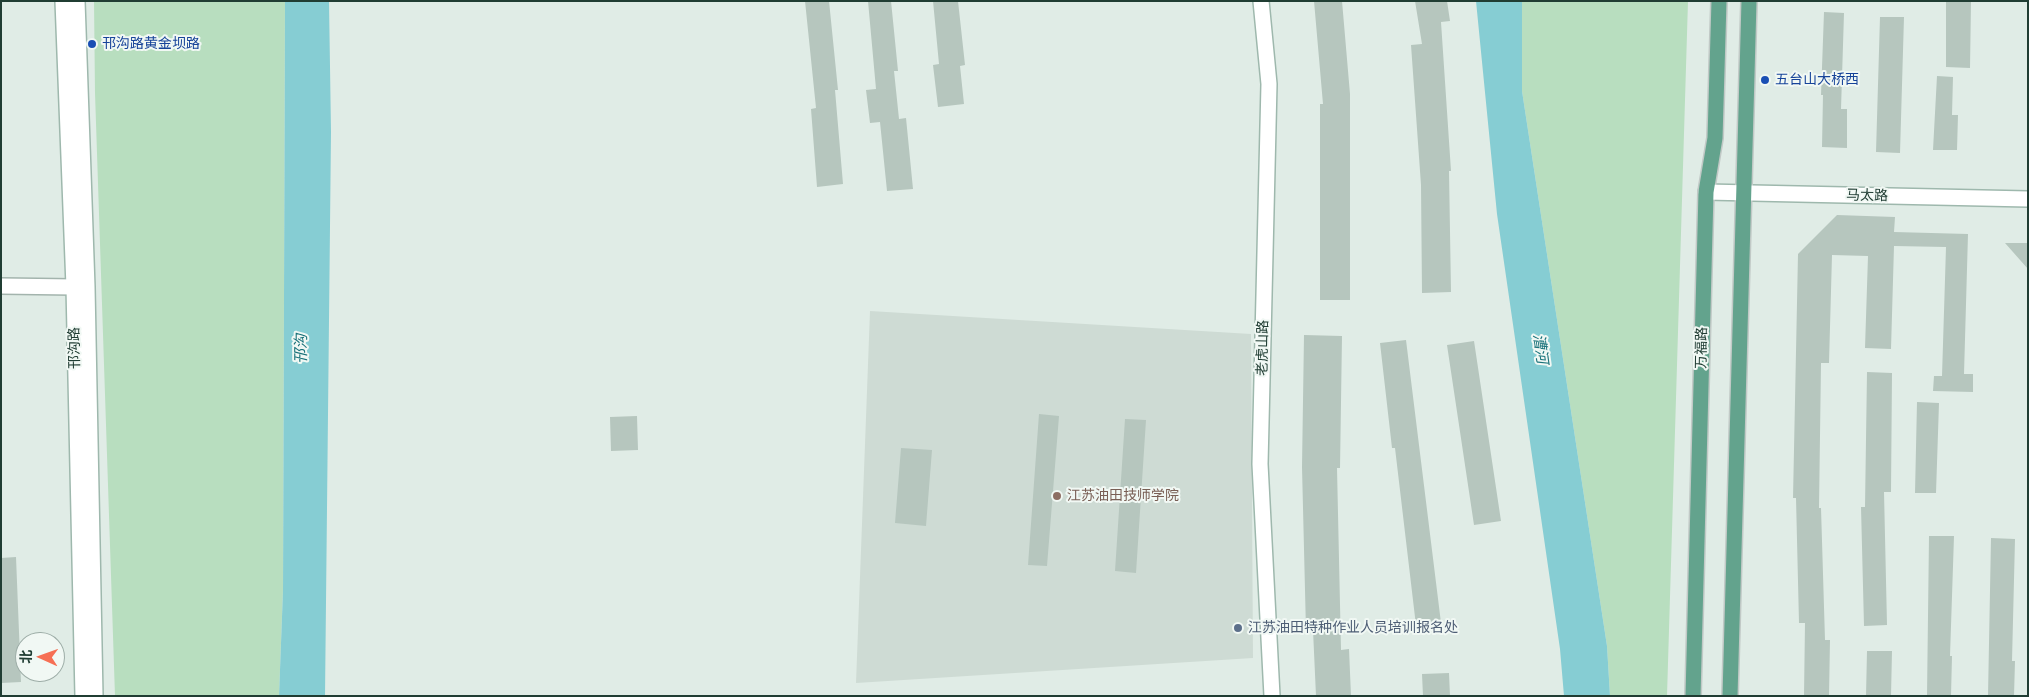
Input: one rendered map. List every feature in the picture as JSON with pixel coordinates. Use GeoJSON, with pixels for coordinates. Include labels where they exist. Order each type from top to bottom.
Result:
{"type":"FeatureCollection","features":[{"type":"Feature","properties":{"kind":"main road","name":"邗沟路"},"geometry":{"type":"LineString","coordinates":[[63,1],[74,287],[83,696]]}},
{"type":"Feature","properties":{"kind":"main road","name":"邗沟路"},"geometry":{"type":"LineString","coordinates":[[78,1],[87,287],[95,696]]}},
{"type":"Feature","properties":{"kind":"main road","name":"老虎山路"},"geometry":{"type":"LineString","coordinates":[[1261,1],[1269,84],[1260,464],[1272,696]]}},
{"type":"Feature","properties":{"kind":"main road","name":"万福路"},"geometry":{"type":"LineString","coordinates":[[1693,696],[1706,192],[1715,138],[1719,1]]}},
{"type":"Feature","properties":{"kind":"main road"},"geometry":{"type":"LineString","coordinates":[[1730,696],[1749,1]]}},
{"type":"Feature","properties":{"kind":"main road","name":"马太路"},"geometry":{"type":"LineString","coordinates":[[1706,192],[2028,199]]}},
{"type":"Feature","properties":{"kind":"main road"},"geometry":{"type":"LineString","coordinates":[[1,286],[74,287]]}},
{"type":"Feature","properties":{"kind":"shaded area","name":"江苏油田技师学院"},"geometry":{"type":"Polygon","coordinates":[[[870,311],[1251,334],[1253,658],[856,683],[870,311]]]}},
{"type":"Feature","properties":{"kind":"green space"},"geometry":{"type":"Polygon","coordinates":[[[94,1],[285,1],[283,590],[279,696],[115,696],[95,93],[94,1]]]}},
{"type":"Feature","properties":{"kind":"green space"},"geometry":{"type":"Polygon","coordinates":[[[1522,1],[1688,1],[1667,696],[1610,696],[1607,646],[1522,91],[1522,1]]]}},
{"type":"Feature","properties":{"kind":"water","name":"邗沟"},"geometry":{"type":"Polygon","coordinates":[[[285,1],[329,1],[331,132],[325,696],[279,696],[283,590],[285,1]]]}},
{"type":"Feature","properties":{"kind":"water","name":"漕河"},"geometry":{"type":"Polygon","coordinates":[[[1476,1],[1522,1],[1522,91],[1607,646],[1610,696],[1564,696],[1560,649],[1497,214],[1476,1]]]}},
{"type":"Feature","properties":{"kind":"building"},"geometry":{"type":"Polygon","coordinates":[[[805,1],[829,1],[838,90],[835,90],[843,184],[817,187],[811,109],[816,108],[805,1]]]}},
{"type":"Feature","properties":{"kind":"building"},"geometry":{"type":"Polygon","coordinates":[[[868,1],[891,1],[898,71],[894,71],[899,119],[906,118],[913,189],[887,191],[880,122],[870,123],[866,90],[876,89],[868,1]]]}},
{"type":"Feature","properties":{"kind":"building"},"geometry":{"type":"Polygon","coordinates":[[[933,1],[958,1],[965,65],[960,66],[964,104],[938,107],[933,65],[939,64],[933,1]]]}},
{"type":"Feature","properties":{"kind":"building"},"geometry":{"type":"Polygon","coordinates":[[[1314,1],[1342,1],[1350,94],[1350,300],[1320,300],[1320,104],[1323,104],[1314,1]]]}},
{"type":"Feature","properties":{"kind":"building"},"geometry":{"type":"Polygon","coordinates":[[[1415,1],[1447,1],[1450,21],[1441,22],[1451,171],[1449,171],[1451,292],[1422,293],[1421,185],[1411,45],[1422,44],[1415,1]]]}},
{"type":"Feature","properties":{"kind":"building"},"geometry":{"type":"Polygon","coordinates":[[[1946,1],[1971,1],[1970,68],[1946,67],[1946,1]]]}},
{"type":"Feature","properties":{"kind":"building"},"geometry":{"type":"Polygon","coordinates":[[[1824,12],[1844,13],[1841,109],[1847,109],[1847,148],[1822,147],[1823,95],[1821,95],[1824,12]]]}},
{"type":"Feature","properties":{"kind":"building"},"geometry":{"type":"Polygon","coordinates":[[[1880,17],[1904,17],[1900,153],[1876,152],[1880,17]]]}},
{"type":"Feature","properties":{"kind":"building"},"geometry":{"type":"Polygon","coordinates":[[[1937,76],[1953,77],[1952,115],[1958,115],[1957,150],[1933,150],[1937,76]]]}},
{"type":"Feature","properties":{"kind":"building"},"geometry":{"type":"Polygon","coordinates":[[[1837,215],[1895,217],[1894,232],[1968,234],[1964,374],[1973,374],[1973,392],[1933,391],[1934,376],[1942,376],[1946,247],[1894,246],[1891,349],[1865,348],[1868,256],[1832,255],[1829,363],[1821,363],[1819,508],[1821,508],[1825,640],[1830,640],[1829,696],[1804,696],[1805,623],[1799,623],[1796,498],[1793,498],[1798,254],[1837,215]]]}},
{"type":"Feature","properties":{"kind":"building"},"geometry":{"type":"Polygon","coordinates":[[[2005,243],[2028,243],[2028,269],[2005,243]]]}},
{"type":"Feature","properties":{"kind":"building"},"geometry":{"type":"Polygon","coordinates":[[[1304,335],[1342,336],[1340,468],[1337,468],[1341,650],[1349,649],[1351,696],[1316,696],[1313,630],[1306,631],[1302,467],[1304,335]]]}},
{"type":"Feature","properties":{"kind":"building"},"geometry":{"type":"Polygon","coordinates":[[[1406,340],[1442,631],[1417,634],[1395,448],[1392,448],[1380,343],[1406,340]]]}},
{"type":"Feature","properties":{"kind":"building"},"geometry":{"type":"Polygon","coordinates":[[[1474,341],[1501,521],[1474,525],[1447,345],[1474,341]]]}},
{"type":"Feature","properties":{"kind":"building"},"geometry":{"type":"Polygon","coordinates":[[[1867,372],[1892,373],[1891,492],[1884,492],[1887,625],[1864,626],[1861,507],[1865,507],[1867,372]]]}},
{"type":"Feature","properties":{"kind":"building"},"geometry":{"type":"Polygon","coordinates":[[[1917,402],[1939,403],[1936,493],[1915,493],[1917,402]]]}},
{"type":"Feature","properties":{"kind":"building"},"geometry":{"type":"Polygon","coordinates":[[[1039,414],[1059,416],[1047,566],[1028,565],[1039,414]]]}},
{"type":"Feature","properties":{"kind":"building"},"geometry":{"type":"Polygon","coordinates":[[[637,416],[638,450],[611,451],[610,417],[637,416]]]}},
{"type":"Feature","properties":{"kind":"building"},"geometry":{"type":"Polygon","coordinates":[[[1125,419],[1146,420],[1136,573],[1115,571],[1125,419]]]}},
{"type":"Feature","properties":{"kind":"building"},"geometry":{"type":"Polygon","coordinates":[[[901,448],[932,450],[926,526],[895,523],[901,448]]]}},
{"type":"Feature","properties":{"kind":"building"},"geometry":{"type":"Polygon","coordinates":[[[1929,536],[1954,536],[1950,656],[1952,656],[1951,696],[1927,696],[1929,536]]]}},
{"type":"Feature","properties":{"kind":"building"},"geometry":{"type":"Polygon","coordinates":[[[1991,538],[2015,539],[2012,661],[2015,661],[2014,696],[1988,696],[1991,538]]]}},
{"type":"Feature","properties":{"kind":"building"},"geometry":{"type":"Polygon","coordinates":[[[16,557],[19,632],[15,632],[15,682],[21,682],[1,683],[1,558],[16,557]]]}},
{"type":"Feature","properties":{"kind":"building"},"geometry":{"type":"Polygon","coordinates":[[[1867,651],[1892,651],[1891,696],[1866,696],[1867,651]]]}},
{"type":"Feature","properties":{"kind":"building"},"geometry":{"type":"Polygon","coordinates":[[[1449,673],[1450,696],[1423,696],[1422,674],[1449,673]]]}},
{"type":"Feature","properties":{"kind":"place","name":"邗沟路黄金坝路"},"geometry":{"type":"Point","coordinates":[92,44]}},
{"type":"Feature","properties":{"kind":"place","name":"五台山大桥西"},"geometry":{"type":"Point","coordinates":[1765,80]}},
{"type":"Feature","properties":{"kind":"place","name":"江苏油田技师学院"},"geometry":{"type":"Point","coordinates":[1057,496]}},
{"type":"Feature","properties":{"kind":"place","name":"江苏油田特种作业人员培训报名处"},"geometry":{"type":"Point","coordinates":[1238,628]}}]}
